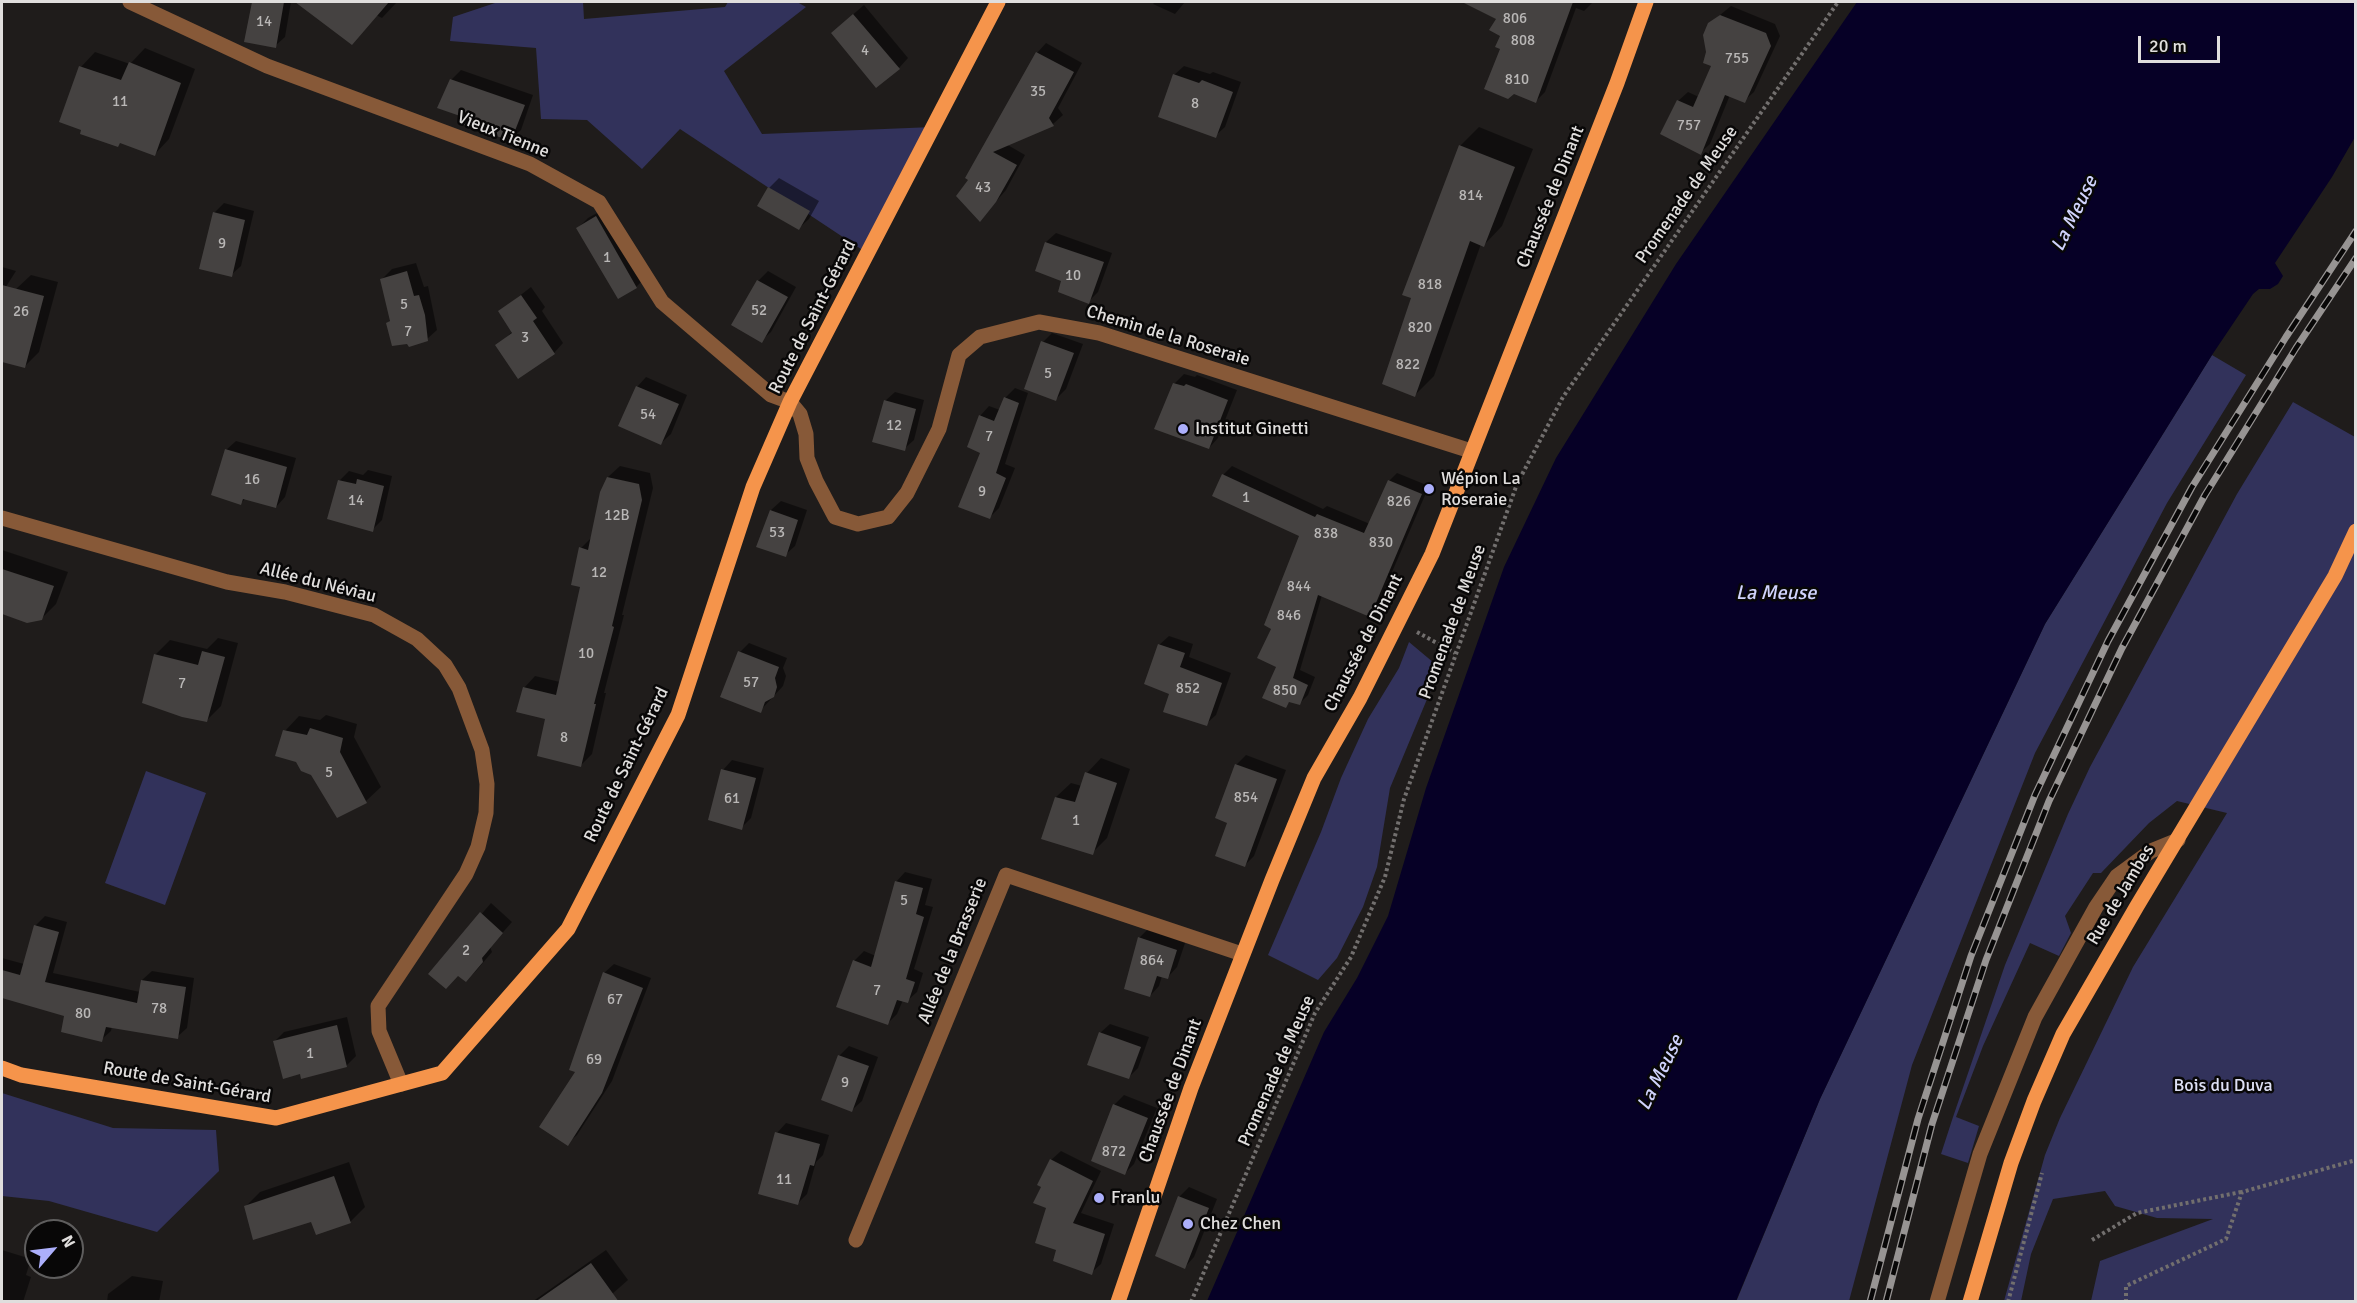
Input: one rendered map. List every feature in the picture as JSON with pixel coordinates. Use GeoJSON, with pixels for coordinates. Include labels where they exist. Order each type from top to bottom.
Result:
{"type":"FeatureCollection","features":[{"type":"Feature","properties":{"kind":"main road","name":"Route de Saint-Gérard"},"geometry":{"type":"LineString","coordinates":[[2,1068],[21,1075],[276,1118],[442,1072],[568,929],[678,715],[753,487],[790,402],[998,2]]}},
{"type":"Feature","properties":{"kind":"main road","name":"Chaussée de Dinant"},"geometry":{"type":"LineString","coordinates":[[1118,1302],[1191,1088],[1242,954],[1314,778],[1360,698],[1432,554],[1617,84],[1646,2]]}},
{"type":"Feature","properties":{"kind":"main road","name":"Rue de Jambes"},"geometry":{"type":"LineString","coordinates":[[1970,1302],[2011,1163],[2034,1101],[2063,1034],[2335,576],[2355,531]]}},
{"type":"Feature","properties":{"kind":"street","name":"Vieux Tienne"},"geometry":{"type":"LineString","coordinates":[[130,2],[267,66],[530,164],[599,202],[662,302],[771,395],[790,402]]}},
{"type":"Feature","properties":{"kind":"street","name":"Chemin de la Roseraie"},"geometry":{"type":"LineString","coordinates":[[790,402],[800,414],[806,434],[807,458],[835,517],[858,524],[888,517],[907,493],[939,429],[959,355],[980,337],[1039,322],[1099,333],[1471,451]]}},
{"type":"Feature","properties":{"kind":"street","name":"Allée du Néviau"},"geometry":{"type":"LineString","coordinates":[[2,518],[227,582],[305,596],[374,615],[417,639],[445,665],[459,688],[482,750],[487,784],[486,813],[478,847],[466,874],[378,1006],[379,1031],[401,1084]]}},
{"type":"Feature","properties":{"kind":"street"},"geometry":{"type":"LineString","coordinates":[[1937,1302],[1980,1154],[2034,1017],[2116,876],[2151,851],[2178,840]]}},
{"type":"Feature","properties":{"kind":"street","name":"Allée de la Brasserie"},"geometry":{"type":"LineString","coordinates":[[856,1240],[1005,875],[1242,954]]}},
{"type":"Feature","properties":{"kind":"path","name":"Promenade de Meuse"},"geometry":{"type":"LineString","coordinates":[[1191,1302],[1315,1013],[1351,957],[1385,877],[1404,799],[1517,484],[1563,397],[1838,2]]}},
{"type":"Feature","properties":{"kind":"path"},"geometry":{"type":"LineString","coordinates":[[1399,621],[1455,653]]}},
{"type":"Feature","properties":{"kind":"path"},"geometry":{"type":"LineString","coordinates":[[2092,1240],[2137,1213],[2242,1192],[2355,1160]]}},
{"type":"Feature","properties":{"kind":"path"},"geometry":{"type":"LineString","coordinates":[[2008,1302],[2042,1173]]}},
{"type":"Feature","properties":{"kind":"path"},"geometry":{"type":"LineString","coordinates":[[2126,1302],[2126,1286],[2226,1239],[2242,1192]]}},
{"type":"Feature","properties":{"kind":"green space"},"geometry":{"type":"Polygon","coordinates":[[[498,2],[583,2],[584,19],[725,7],[728,2],[797,2],[806,7],[724,71],[762,134],[933,127],[867,253],[680,129],[642,169],[587,120],[541,119],[536,48],[450,41],[453,17],[498,2]]]}},
{"type":"Feature","properties":{"kind":"green space"},"geometry":{"type":"Polygon","coordinates":[[[2212,355],[2246,375],[2167,503],[2035,753],[1912,1065],[1849,1301],[1736,1302],[1820,1099],[2045,624],[2212,355]]]}},
{"type":"Feature","properties":{"kind":"green space","name":"Bois du Duva"},"geometry":{"type":"Polygon","coordinates":[[[2293,402],[2355,437],[2355,1301],[2091,1301],[2100,1261],[2213,1219],[2157,1218],[2115,1206],[2105,1191],[2053,1199],[2031,1254],[2021,1301],[2004,1301],[2045,1155],[2060,1118],[2133,967],[2227,813],[2177,801],[2149,823],[2101,873],[2093,873],[2065,916],[2071,933],[2059,956],[2030,943],[1983,1046],[1956,1117],[1979,1126],[1968,1163],[1941,1154],[2005,965],[2090,767],[2237,494],[2293,402]]]}},
{"type":"Feature","properties":{"kind":"green space"},"geometry":{"type":"Polygon","coordinates":[[[1409,642],[1440,668],[1390,788],[1377,867],[1363,907],[1337,958],[1318,980],[1268,955],[1321,832],[1341,778],[1368,719],[1399,668],[1409,642]]]}},
{"type":"Feature","properties":{"kind":"green space"},"geometry":{"type":"Polygon","coordinates":[[[146,771],[206,793],[165,905],[105,883],[146,771]]]}},
{"type":"Feature","properties":{"kind":"green space"},"geometry":{"type":"Polygon","coordinates":[[[2,1093],[113,1128],[216,1130],[219,1171],[157,1232],[49,1201],[2,1196],[2,1093]]]}},
{"type":"Feature","properties":{"kind":"water","name":"La Meuse"},"geometry":{"type":"Polygon","coordinates":[[[1857,2],[2355,2],[2355,137],[2332,177],[2275,263],[2283,276],[2278,284],[2270,289],[2259,289],[2253,294],[2212,355],[2045,624],[1820,1099],[1736,1301],[1207,1301],[1324,1032],[1357,978],[1388,916],[1426,788],[1504,567],[1556,458],[1676,264],[1857,2]]]}},
{"type":"Feature","properties":{"kind":"building"},"geometry":{"type":"Polygon","coordinates":[[[252,2],[284,2],[276,48],[244,42],[252,2]]]}},
{"type":"Feature","properties":{"kind":"building"},"geometry":{"type":"Polygon","coordinates":[[[295,2],[389,2],[352,45],[295,2]]]}},
{"type":"Feature","properties":{"kind":"building"},"geometry":{"type":"Polygon","coordinates":[[[1462,2],[1573,2],[1536,103],[1514,94],[1508,99],[1484,89],[1500,49],[1495,47],[1500,36],[1489,30],[1496,19],[1462,2]]]}},
{"type":"Feature","properties":{"kind":"building"},"geometry":{"type":"Polygon","coordinates":[[[853,14],[900,69],[876,88],[831,33],[853,14]]]}},
{"type":"Feature","properties":{"kind":"building"},"geometry":{"type":"Polygon","coordinates":[[[1720,15],[1766,33],[1771,46],[1745,103],[1725,95],[1701,155],[1660,134],[1677,100],[1693,107],[1711,66],[1703,63],[1706,52],[1703,35],[1708,23],[1720,15]]]}},
{"type":"Feature","properties":{"kind":"building"},"geometry":{"type":"Polygon","coordinates":[[[1036,52],[1074,72],[1049,118],[1054,126],[993,152],[1017,165],[996,202],[980,222],[956,196],[968,180],[965,178],[1036,52]]]}},
{"type":"Feature","properties":{"kind":"building"},"geometry":{"type":"Polygon","coordinates":[[[129,62],[181,83],[155,156],[120,143],[118,147],[80,134],[81,130],[59,122],[79,66],[121,80],[129,62]]]}},
{"type":"Feature","properties":{"kind":"building"},"geometry":{"type":"Polygon","coordinates":[[[1173,74],[1199,83],[1202,80],[1233,92],[1216,138],[1158,117],[1173,74]]]}},
{"type":"Feature","properties":{"kind":"building"},"geometry":{"type":"Polygon","coordinates":[[[450,79],[525,105],[511,141],[461,124],[463,117],[437,108],[450,79]]]}},
{"type":"Feature","properties":{"kind":"building"},"geometry":{"type":"Polygon","coordinates":[[[1459,145],[1515,167],[1484,247],[1470,241],[1415,397],[1382,384],[1411,298],[1402,295],[1459,145]]]}},
{"type":"Feature","properties":{"kind":"building"},"geometry":{"type":"Polygon","coordinates":[[[768,187],[810,211],[799,230],[757,206],[768,187]]]}},
{"type":"Feature","properties":{"kind":"building"},"geometry":{"type":"Polygon","coordinates":[[[213,212],[245,220],[232,277],[199,269],[213,212]]]}},
{"type":"Feature","properties":{"kind":"building"},"geometry":{"type":"Polygon","coordinates":[[[596,216],[637,288],[618,299],[576,228],[596,216]]]}},
{"type":"Feature","properties":{"kind":"building"},"geometry":{"type":"Polygon","coordinates":[[[1045,242],[1104,262],[1089,304],[1058,292],[1061,281],[1035,271],[1045,242]]]}},
{"type":"Feature","properties":{"kind":"building"},"geometry":{"type":"Polygon","coordinates":[[[407,271],[414,296],[419,295],[425,315],[428,341],[409,347],[407,344],[392,346],[386,323],[390,321],[380,279],[407,271]]]}},
{"type":"Feature","properties":{"kind":"building"},"geometry":{"type":"Polygon","coordinates":[[[757,280],[788,297],[762,343],[731,325],[757,280]]]}},
{"type":"Feature","properties":{"kind":"building"},"geometry":{"type":"Polygon","coordinates":[[[2,285],[44,296],[25,368],[2,362],[2,285]]]}},
{"type":"Feature","properties":{"kind":"building"},"geometry":{"type":"Polygon","coordinates":[[[521,295],[537,318],[533,321],[555,354],[518,379],[495,345],[512,333],[498,311],[521,295]]]}},
{"type":"Feature","properties":{"kind":"building"},"geometry":{"type":"Polygon","coordinates":[[[1041,341],[1074,353],[1056,401],[1024,389],[1041,341]]]}},
{"type":"Feature","properties":{"kind":"building"},"geometry":{"type":"Polygon","coordinates":[[[1173,383],[1184,386],[1186,384],[1228,400],[1209,449],[1154,429],[1173,383]]]}},
{"type":"Feature","properties":{"kind":"building"},"geometry":{"type":"Polygon","coordinates":[[[636,386],[679,404],[661,445],[618,426],[636,386]]]}},
{"type":"Feature","properties":{"kind":"building"},"geometry":{"type":"Polygon","coordinates":[[[1004,397],[1019,403],[996,473],[1006,478],[990,519],[958,507],[980,453],[967,447],[979,415],[994,421],[1004,397]]]}},
{"type":"Feature","properties":{"kind":"building"},"geometry":{"type":"Polygon","coordinates":[[[884,400],[916,409],[905,451],[872,442],[884,400]]]}},
{"type":"Feature","properties":{"kind":"building"},"geometry":{"type":"Polygon","coordinates":[[[225,449],[287,467],[276,508],[243,499],[241,505],[211,495],[225,449]]]}},
{"type":"Feature","properties":{"kind":"building"},"geometry":{"type":"Polygon","coordinates":[[[1222,474],[1315,517],[1317,514],[1364,533],[1388,480],[1422,494],[1370,617],[1318,595],[1293,678],[1308,685],[1300,705],[1289,702],[1286,708],[1262,698],[1276,667],[1257,658],[1271,629],[1264,625],[1299,536],[1212,496],[1222,474]]]}},
{"type":"Feature","properties":{"kind":"building"},"geometry":{"type":"Polygon","coordinates":[[[607,477],[639,484],[642,500],[581,767],[537,756],[545,719],[516,712],[523,687],[556,695],[580,587],[571,585],[579,547],[588,550],[600,492],[607,477]]]}},
{"type":"Feature","properties":{"kind":"building"},"geometry":{"type":"Polygon","coordinates":[[[357,479],[384,486],[373,532],[327,519],[338,480],[356,484],[357,479]]]}},
{"type":"Feature","properties":{"kind":"building"},"geometry":{"type":"Polygon","coordinates":[[[770,510],[798,520],[786,557],[756,547],[770,510]]]}},
{"type":"Feature","properties":{"kind":"building"},"geometry":{"type":"Polygon","coordinates":[[[2,569],[54,586],[42,620],[27,623],[2,614],[2,569]]]}},
{"type":"Feature","properties":{"kind":"building"},"geometry":{"type":"Polygon","coordinates":[[[1158,644],[1185,653],[1180,667],[1222,683],[1207,726],[1163,712],[1169,694],[1144,684],[1158,644]]]}},
{"type":"Feature","properties":{"kind":"building"},"geometry":{"type":"Polygon","coordinates":[[[202,651],[225,657],[207,722],[182,717],[142,703],[154,654],[198,665],[202,651]]]}},
{"type":"Feature","properties":{"kind":"building"},"geometry":{"type":"Polygon","coordinates":[[[738,651],[779,667],[775,678],[777,687],[774,697],[765,702],[761,713],[720,697],[738,651]]]}},
{"type":"Feature","properties":{"kind":"building"},"geometry":{"type":"Polygon","coordinates":[[[310,728],[343,738],[340,752],[367,803],[337,818],[311,775],[301,771],[296,762],[275,756],[283,730],[307,735],[310,728]]]}},
{"type":"Feature","properties":{"kind":"building"},"geometry":{"type":"Polygon","coordinates":[[[1235,764],[1277,779],[1245,867],[1215,856],[1227,823],[1215,818],[1235,764]]]}},
{"type":"Feature","properties":{"kind":"building"},"geometry":{"type":"Polygon","coordinates":[[[721,769],[756,778],[742,830],[708,820],[721,769]]]}},
{"type":"Feature","properties":{"kind":"building"},"geometry":{"type":"Polygon","coordinates":[[[1085,772],[1117,783],[1093,855],[1041,839],[1055,797],[1075,802],[1085,772]]]}},
{"type":"Feature","properties":{"kind":"building"},"geometry":{"type":"Polygon","coordinates":[[[895,881],[923,888],[916,914],[924,917],[906,979],[915,982],[908,1003],[897,1000],[888,1025],[836,1007],[853,960],[871,967],[895,881]]]}},
{"type":"Feature","properties":{"kind":"building"},"geometry":{"type":"Polygon","coordinates":[[[480,912],[503,933],[466,982],[458,976],[446,989],[428,974],[480,912]]]}},
{"type":"Feature","properties":{"kind":"building"},"geometry":{"type":"Polygon","coordinates":[[[34,925],[59,932],[45,982],[137,1003],[141,980],[186,987],[178,1039],[106,1027],[102,1042],[61,1032],[64,1016],[2,998],[2,970],[20,975],[34,925]]]}},
{"type":"Feature","properties":{"kind":"building"},"geometry":{"type":"Polygon","coordinates":[[[1138,937],[1177,950],[1168,979],[1157,976],[1150,997],[1124,989],[1138,937]]]}},
{"type":"Feature","properties":{"kind":"building"},"geometry":{"type":"Polygon","coordinates":[[[603,972],[643,988],[602,1093],[568,1146],[539,1127],[575,1072],[569,1070],[603,972]]]}},
{"type":"Feature","properties":{"kind":"building"},"geometry":{"type":"Polygon","coordinates":[[[337,1025],[347,1067],[301,1079],[300,1074],[283,1079],[273,1041],[337,1025]]]}},
{"type":"Feature","properties":{"kind":"building"},"geometry":{"type":"Polygon","coordinates":[[[1099,1032],[1141,1047],[1129,1079],[1087,1065],[1099,1032]]]}},
{"type":"Feature","properties":{"kind":"building"},"geometry":{"type":"Polygon","coordinates":[[[838,1055],[869,1066],[852,1112],[821,1100],[838,1055]]]}},
{"type":"Feature","properties":{"kind":"building"},"geometry":{"type":"Polygon","coordinates":[[[1113,1104],[1148,1118],[1125,1175],[1091,1161],[1113,1104]]]}},
{"type":"Feature","properties":{"kind":"building"},"geometry":{"type":"Polygon","coordinates":[[[775,1132],[820,1144],[814,1166],[810,1165],[798,1205],[758,1194],[775,1132]]]}},
{"type":"Feature","properties":{"kind":"building"},"geometry":{"type":"Polygon","coordinates":[[[1050,1159],[1093,1181],[1073,1223],[1105,1234],[1092,1275],[1053,1261],[1056,1250],[1035,1243],[1046,1208],[1033,1203],[1041,1187],[1037,1185],[1050,1159]]]}},
{"type":"Feature","properties":{"kind":"building"},"geometry":{"type":"Polygon","coordinates":[[[334,1176],[351,1223],[316,1235],[311,1222],[253,1240],[244,1206],[334,1176]]]}},
{"type":"Feature","properties":{"kind":"building"},"geometry":{"type":"Polygon","coordinates":[[[1178,1196],[1209,1208],[1185,1269],[1155,1256],[1178,1196]]]}},
{"type":"Feature","properties":{"kind":"building"},"geometry":{"type":"Polygon","coordinates":[[[591,1263],[619,1302],[535,1302],[591,1263]]]}},
{"type":"Feature","properties":{"kind":"railway"},"geometry":{"type":"LineString","coordinates":[[1870,1302],[1918,1119],[1971,956],[2035,795],[2108,641],[2192,487],[2356,231]]}},
{"type":"Feature","properties":{"kind":"railway"},"geometry":{"type":"LineString","coordinates":[[1886,1302],[1932,1124],[1986,960],[2049,801],[2122,648],[2205,495],[2296,348],[2356,258]]}},
{"type":"Feature","properties":{"kind":"place","name":"Institut Ginetti"},"geometry":{"type":"Point","coordinates":[1183,429]}},
{"type":"Feature","properties":{"kind":"place","name":"Wépion La Roseraie"},"geometry":{"type":"Point","coordinates":[1429,489]}},
{"type":"Feature","properties":{"kind":"place","name":"Franlu"},"geometry":{"type":"Point","coordinates":[1099,1198]}},
{"type":"Feature","properties":{"kind":"place","name":"Chez Chen"},"geometry":{"type":"Point","coordinates":[1188,1224]}}]}
